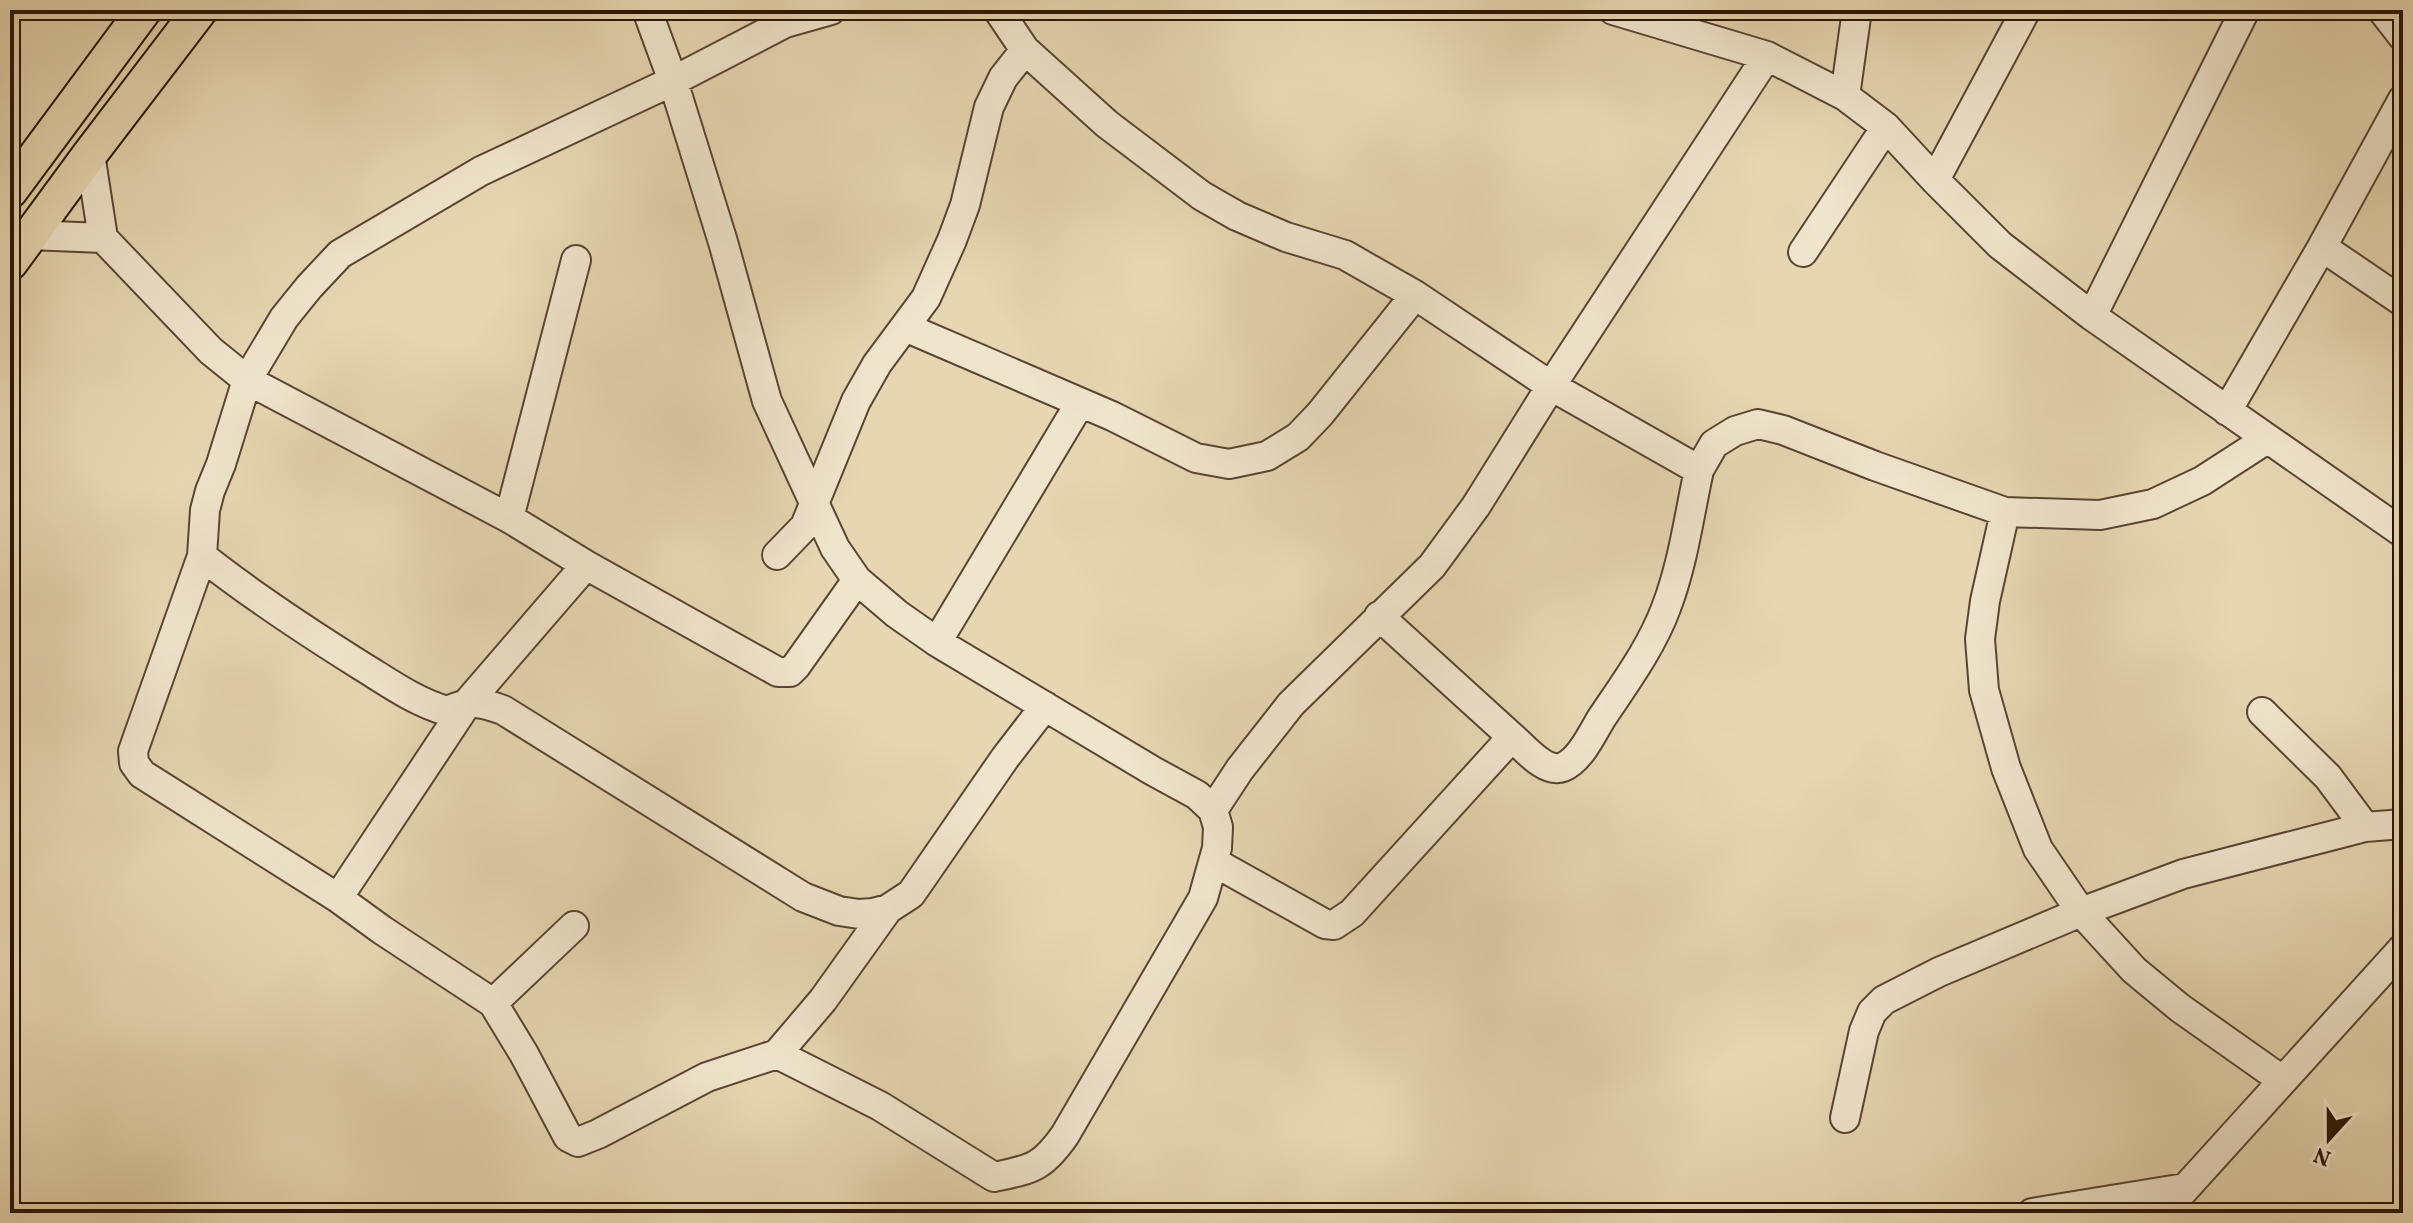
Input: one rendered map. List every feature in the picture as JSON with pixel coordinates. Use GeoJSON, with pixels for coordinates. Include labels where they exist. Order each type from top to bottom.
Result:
{"type":"FeatureCollection","features":[{"type":"Feature","properties":{"kind":"main road"},"geometry":{"type":"LineString","coordinates":[[10,191],[144,10]]}},
{"type":"Feature","properties":{"kind":"main road"},"geometry":{"type":"LineString","coordinates":[[10,263],[200,10]]}},
{"type":"Feature","properties":{"kind":"street"},"geometry":{"type":"LineString","coordinates":[[647,10],[673,81],[723,242],[767,401],[835,548],[857,580],[937,642],[1197,795],[1213,810],[1218,827],[1214,862],[1203,898],[1065,1135],[1041,1164],[1025,1171],[994,1177],[880,1106],[777,1054]]}},
{"type":"Feature","properties":{"kind":"street"},"geometry":{"type":"LineString","coordinates":[[831,10],[785,23],[673,81],[481,171],[340,254],[309,287],[284,318],[247,380],[208,501],[202,556],[133,751],[134,763],[142,774],[338,898],[493,1003],[568,1137],[578,1142],[707,1077],[777,1054],[823,1000],[888,909],[911,894],[1045,706]]}},
{"type":"Feature","properties":{"kind":"street"},"geometry":{"type":"LineString","coordinates":[[998,10],[1025,50],[1107,124],[1202,196],[1237,216],[1286,237],[1345,255],[1415,295],[1551,386],[1699,470]]}},
{"type":"Feature","properties":{"kind":"street"},"geometry":{"type":"LineString","coordinates":[[1845,96],[1857,10]]}},
{"type":"Feature","properties":{"kind":"street"},"geometry":{"type":"LineString","coordinates":[[1935,180],[2026,10]]}},
{"type":"Feature","properties":{"kind":"street"},"geometry":{"type":"LineString","coordinates":[[2092,316],[2245,10]]}},
{"type":"Feature","properties":{"kind":"street"},"geometry":{"type":"LineString","coordinates":[[2382,10],[2403,37]]}},
{"type":"Feature","properties":{"kind":"street"},"geometry":{"type":"LineString","coordinates":[[1619,11],[1767,56],[1845,96],[1886,127],[2000,245],[2092,316],[2403,533]]}},
{"type":"Feature","properties":{"kind":"street"},"geometry":{"type":"LineString","coordinates":[[777,555],[805,526],[856,401],[877,364],[926,298],[965,205],[989,107],[995,93],[1025,50]]}},
{"type":"Feature","properties":{"kind":"street"},"geometry":{"type":"LineString","coordinates":[[1213,810],[1240,769],[1291,704],[1432,566],[1476,506],[1767,56]]}},
{"type":"Feature","properties":{"kind":"street"},"geometry":{"type":"LineString","coordinates":[[2227,411],[2403,99]]}},
{"type":"Feature","properties":{"kind":"street"},"geometry":{"type":"LineString","coordinates":[[1803,252],[1886,127]]}},
{"type":"Feature","properties":{"kind":"street"},"geometry":{"type":"LineString","coordinates":[[90,154],[103,238],[211,351],[247,380],[509,518],[586,565],[778,672],[790,672],[796,666],[857,580]]}},
{"type":"Feature","properties":{"kind":"street"},"geometry":{"type":"LineString","coordinates":[[29,235],[103,238]]}},
{"type":"Feature","properties":{"kind":"street"},"geometry":{"type":"LineString","coordinates":[[2322,247],[2403,302]]}},
{"type":"Feature","properties":{"kind":"street"},"geometry":{"type":"LineString","coordinates":[[509,518],[576,260]]}},
{"type":"Feature","properties":{"kind":"street"},"geometry":{"type":"LineString","coordinates":[[905,327],[1112,416],[1196,458],[1229,464],[1267,456],[1298,437],[1415,295]]}},
{"type":"Feature","properties":{"kind":"street"},"geometry":{"type":"LineString","coordinates":[[937,642],[1080,403]]}},
{"type":"Feature","properties":{"kind":"street"},"geometry":{"type":"LineString","coordinates":[[1379,616],[1545,765],[1563,767],[1579,754],[1644,654],[1666,608],[1679,564],[1699,470],[1714,444],[1735,431],[1758,424],[1783,430],[2005,512],[2100,515],[2153,504],[2202,481],[2267,439]]}},
{"type":"Feature","properties":{"kind":"street"},"geometry":{"type":"LineString","coordinates":[[2005,512],[1985,601],[1980,639],[1984,690],[2006,768],[2038,849],[2081,912],[2134,970],[2180,1008],[2282,1080]]}},
{"type":"Feature","properties":{"kind":"street"},"geometry":{"type":"LineString","coordinates":[[202,556],[230,579],[416,700],[447,711],[468,702],[503,710],[803,897],[839,911],[859,914],[888,909]]}},
{"type":"Feature","properties":{"kind":"street"},"geometry":{"type":"LineString","coordinates":[[338,898],[468,702],[586,565]]}},
{"type":"Feature","properties":{"kind":"street"},"geometry":{"type":"LineString","coordinates":[[2262,712],[2328,777],[2365,827]]}},
{"type":"Feature","properties":{"kind":"street"},"geometry":{"type":"LineString","coordinates":[[1214,862],[1325,924],[1334,925],[1352,913],[1512,737]]}},
{"type":"Feature","properties":{"kind":"street"},"geometry":{"type":"LineString","coordinates":[[1845,1118],[1864,1031],[1872,1012],[1884,1000],[1939,972],[2081,912],[2183,874],[2365,827],[2403,824]]}},
{"type":"Feature","properties":{"kind":"street"},"geometry":{"type":"LineString","coordinates":[[493,1003],[574,926]]}},
{"type":"Feature","properties":{"kind":"street"},"geometry":{"type":"LineString","coordinates":[[2163,1213],[2403,948]]}},
{"type":"Feature","properties":{"kind":"street"},"geometry":{"type":"LineString","coordinates":[[2032,1213],[2185,1188]]}}]}
